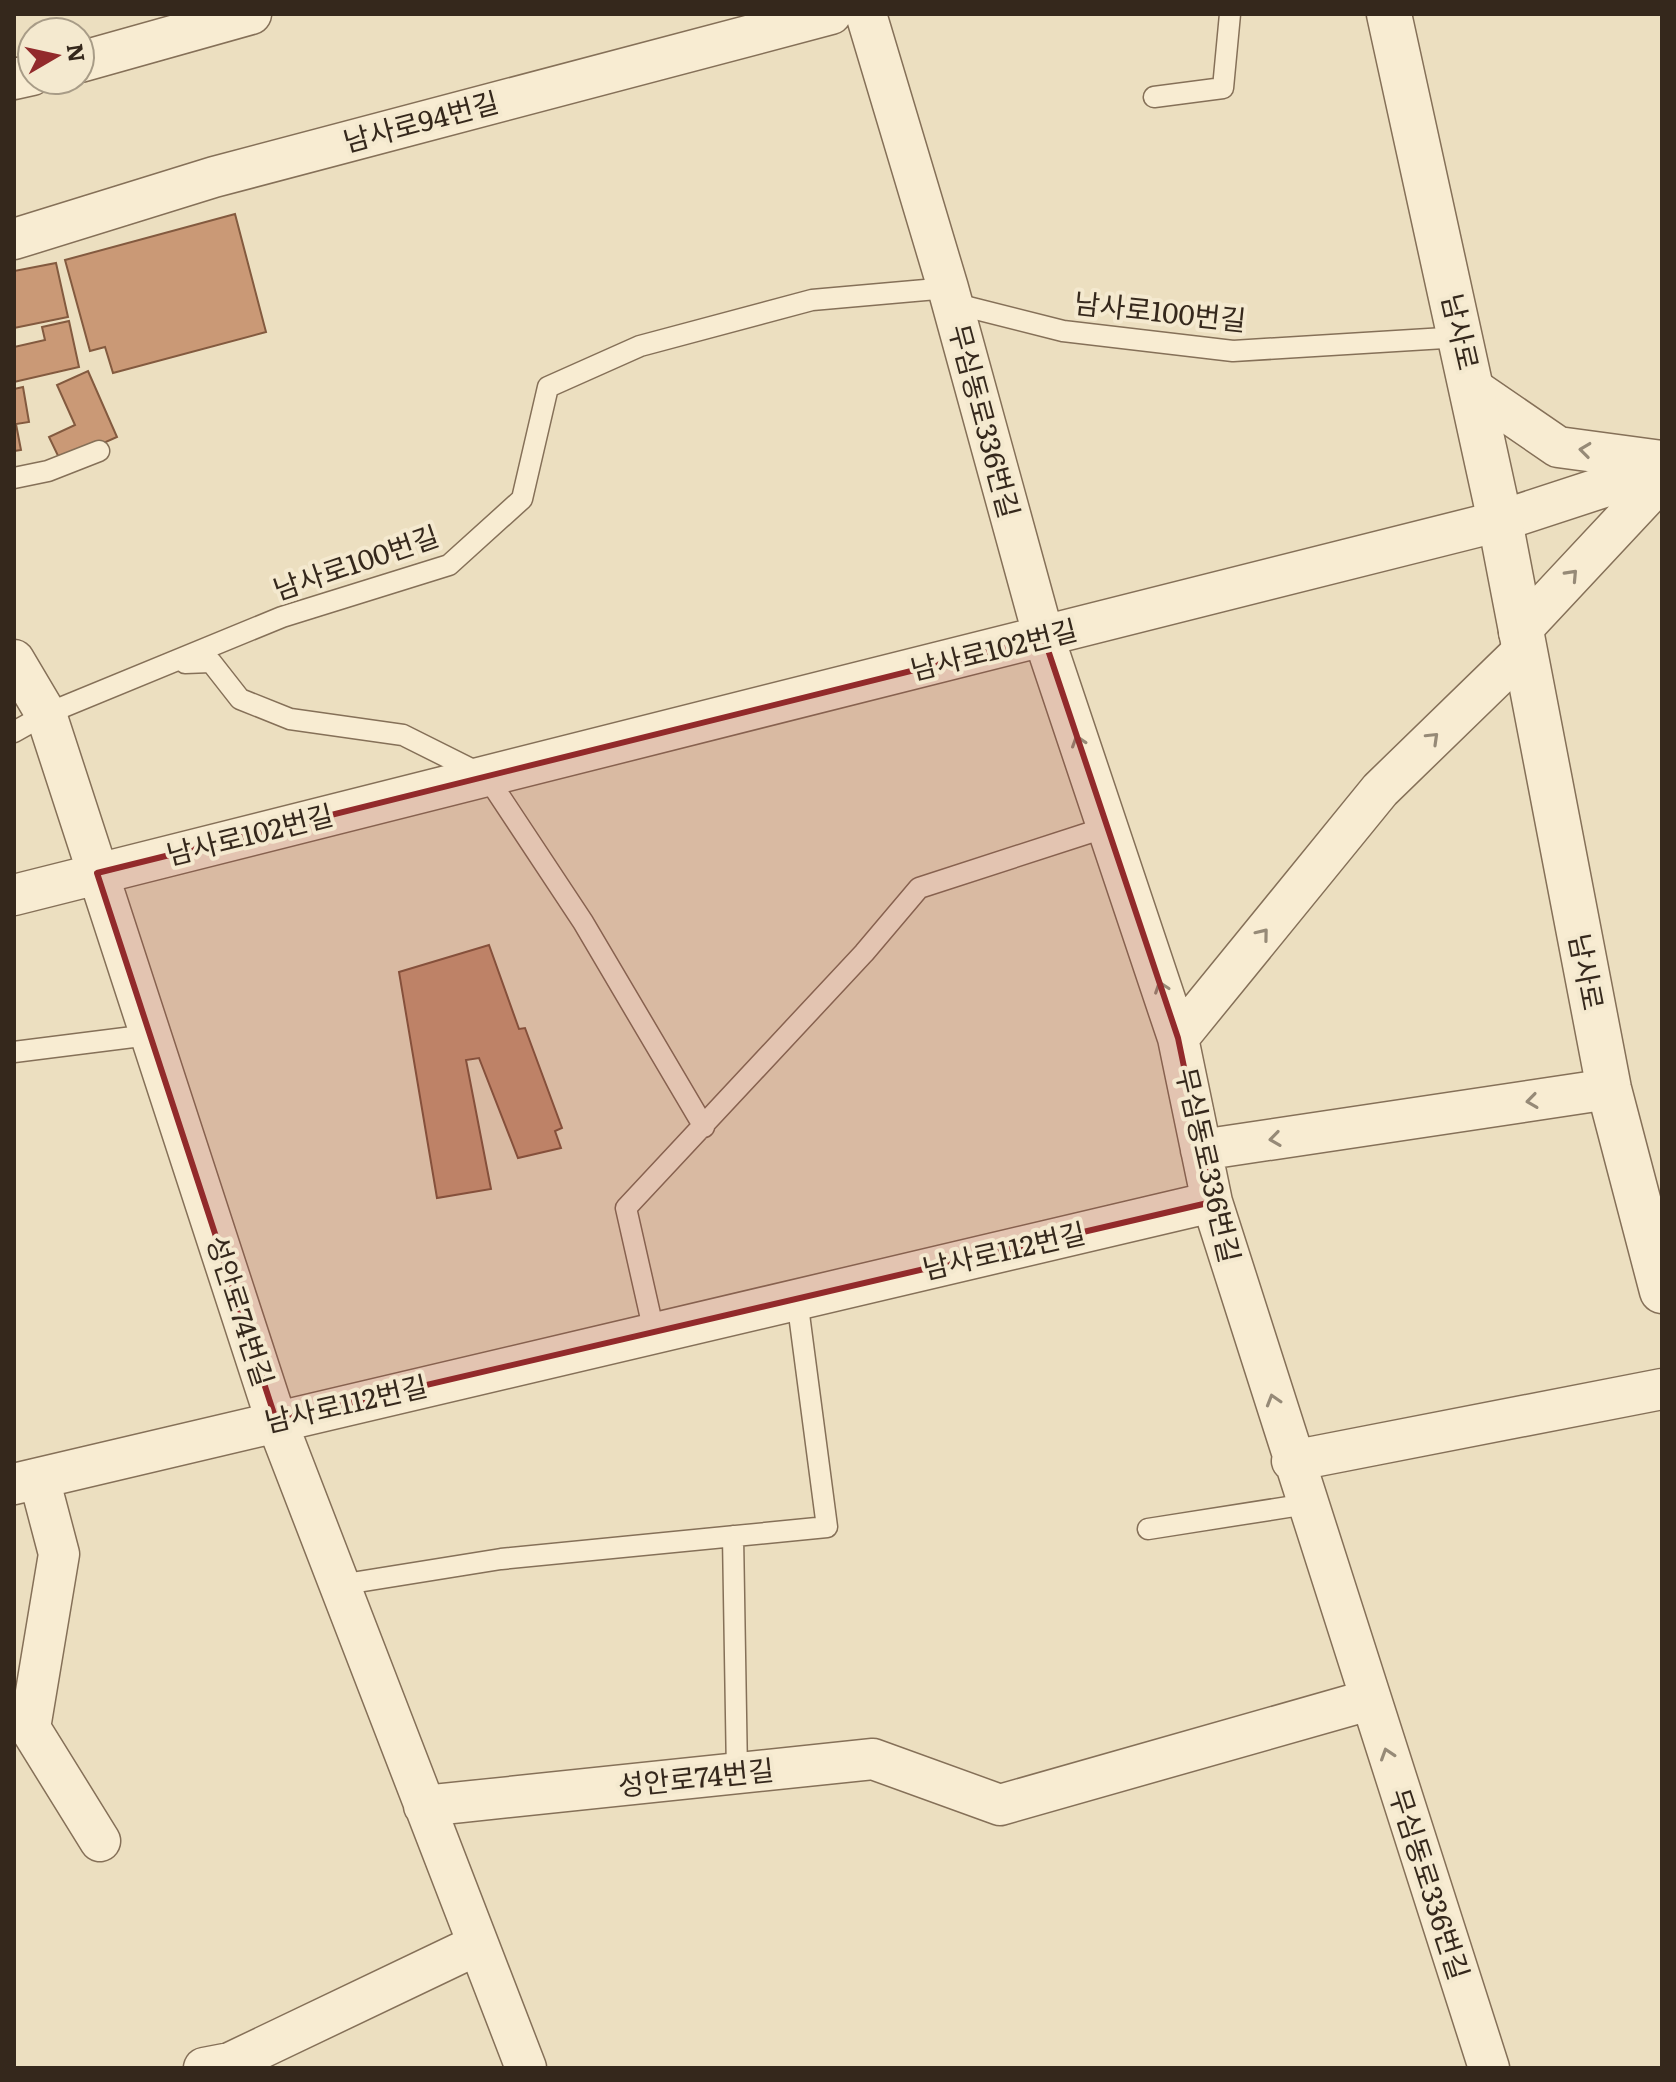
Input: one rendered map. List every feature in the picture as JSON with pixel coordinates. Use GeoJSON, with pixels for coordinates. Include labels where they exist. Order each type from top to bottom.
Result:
{"type":"FeatureCollection","features":[{"type":"Feature","properties":{"kind":"street"},"geometry":{"type":"LineString","coordinates":[[96,58],[251,14]]}},
{"type":"Feature","properties":{"kind":"street","name":"남사로94번길"},"geometry":{"type":"LineString","coordinates":[[14,239],[214,177],[831,14]]}},
{"type":"Feature","properties":{"kind":"street","name":"무심동로336번길"},"geometry":{"type":"LineString","coordinates":[[866,14],[950,295],[1044,638],[1178,1038],[1212,1202],[1292,1461],[1489,2068]]}},
{"type":"Feature","properties":{"kind":"street","name":"남사로"},"geometry":{"type":"LineString","coordinates":[[1389,14],[1500,521],[1609,1089],[1662,1291]]}},
{"type":"Feature","properties":{"kind":"street"},"geometry":{"type":"LineString","coordinates":[[1472,388],[1558,447],[1662,461]]}},
{"type":"Feature","properties":{"kind":"street","name":"남사로102번길"},"geometry":{"type":"LineString","coordinates":[[14,895],[1500,521],[1662,468]]}},
{"type":"Feature","properties":{"kind":"street"},"geometry":{"type":"LineString","coordinates":[[1178,1038],[1380,790],[1521,642],[1662,479]]}},
{"type":"Feature","properties":{"kind":"street","name":"성안로74번길"},"geometry":{"type":"LineString","coordinates":[[14,660],[30,723],[97,873],[276,1420],[526,2068]]}},
{"type":"Feature","properties":{"kind":"street"},"geometry":{"type":"LineString","coordinates":[[1201,1150],[1609,1089]]}},
{"type":"Feature","properties":{"kind":"street","name":"남사로112번길"},"geometry":{"type":"LineString","coordinates":[[22,1728],[59,1554],[26,1481],[1212,1202]]}},
{"type":"Feature","properties":{"kind":"street"},"geometry":{"type":"LineString","coordinates":[[1292,1461],[1662,1389]]}},
{"type":"Feature","properties":{"kind":"street","name":"성안로74번길"},"geometry":{"type":"LineString","coordinates":[[424,1806],[873,1759],[1000,1805],[1369,1700]]}},
{"type":"Feature","properties":{"kind":"street"},"geometry":{"type":"LineString","coordinates":[[22,1728],[100,1841]]}},
{"type":"Feature","properties":{"kind":"street"},"geometry":{"type":"LineString","coordinates":[[204,2068],[230,2063],[477,1945]]}},
{"type":"Feature","properties":{"kind":"lane"},"geometry":{"type":"LineString","coordinates":[[1154,97],[1223,88],[1230,14]]}},
{"type":"Feature","properties":{"kind":"lane","name":"남사로100번길"},"geometry":{"type":"LineString","coordinates":[[30,723],[282,617],[449,565],[522,499],[548,387],[640,346],[812,300],[950,295],[1063,331],[1233,351],[1461,337]]}},
{"type":"Feature","properties":{"kind":"lane"},"geometry":{"type":"LineString","coordinates":[[14,478],[48,471],[99,451]]}},
{"type":"Feature","properties":{"kind":"lane"},"geometry":{"type":"LineString","coordinates":[[169,664],[211,662],[240,699],[290,719],[403,735],[487,777],[583,922],[704,1127]]}},
{"type":"Feature","properties":{"kind":"lane"},"geometry":{"type":"LineString","coordinates":[[654,1332],[626,1208],[786,1038],[919,888],[1107,827]]}},
{"type":"Feature","properties":{"kind":"lane"},"geometry":{"type":"LineString","coordinates":[[14,1052],[149,1035]]}},
{"type":"Feature","properties":{"kind":"lane"},"geometry":{"type":"LineString","coordinates":[[339,1585],[501,1559],[827,1527],[797,1299]]}},
{"type":"Feature","properties":{"kind":"lane"},"geometry":{"type":"LineString","coordinates":[[1148,1529],[1307,1504]]}},
{"type":"Feature","properties":{"kind":"lane"},"geometry":{"type":"LineString","coordinates":[[733,1536],[737,1774]]}},
{"type":"Feature","properties":{"kind":"highlighted area"},"geometry":{"type":"Polygon","coordinates":[[[1044,638],[1178,1038],[1212,1202],[276,1420],[97,873],[1044,638]]]}},
{"type":"Feature","properties":{"kind":"building"},"geometry":{"type":"Polygon","coordinates":[[[235,214],[266,332],[113,373],[105,347],[90,351],[65,260],[235,214]]]}},
{"type":"Feature","properties":{"kind":"building"},"geometry":{"type":"Polygon","coordinates":[[[56,263],[68,317],[14,328],[14,271],[56,263]]]}},
{"type":"Feature","properties":{"kind":"building"},"geometry":{"type":"Polygon","coordinates":[[[69,321],[79,367],[14,382],[14,347],[45,340],[42,327],[69,321]]]}},
{"type":"Feature","properties":{"kind":"building"},"geometry":{"type":"Polygon","coordinates":[[[88,371],[117,437],[61,462],[49,437],[75,425],[57,385],[88,371]]]}},
{"type":"Feature","properties":{"kind":"building"},"geometry":{"type":"Polygon","coordinates":[[[23,387],[29,422],[16,424],[21,450],[14,451],[14,389],[23,387]]]}},
{"type":"Feature","properties":{"kind":"building"},"geometry":{"type":"Polygon","coordinates":[[[489,945],[519,1029],[525,1028],[562,1128],[555,1131],[561,1148],[518,1158],[479,1058],[466,1060],[491,1189],[437,1198],[399,972],[489,945]]]}}]}
